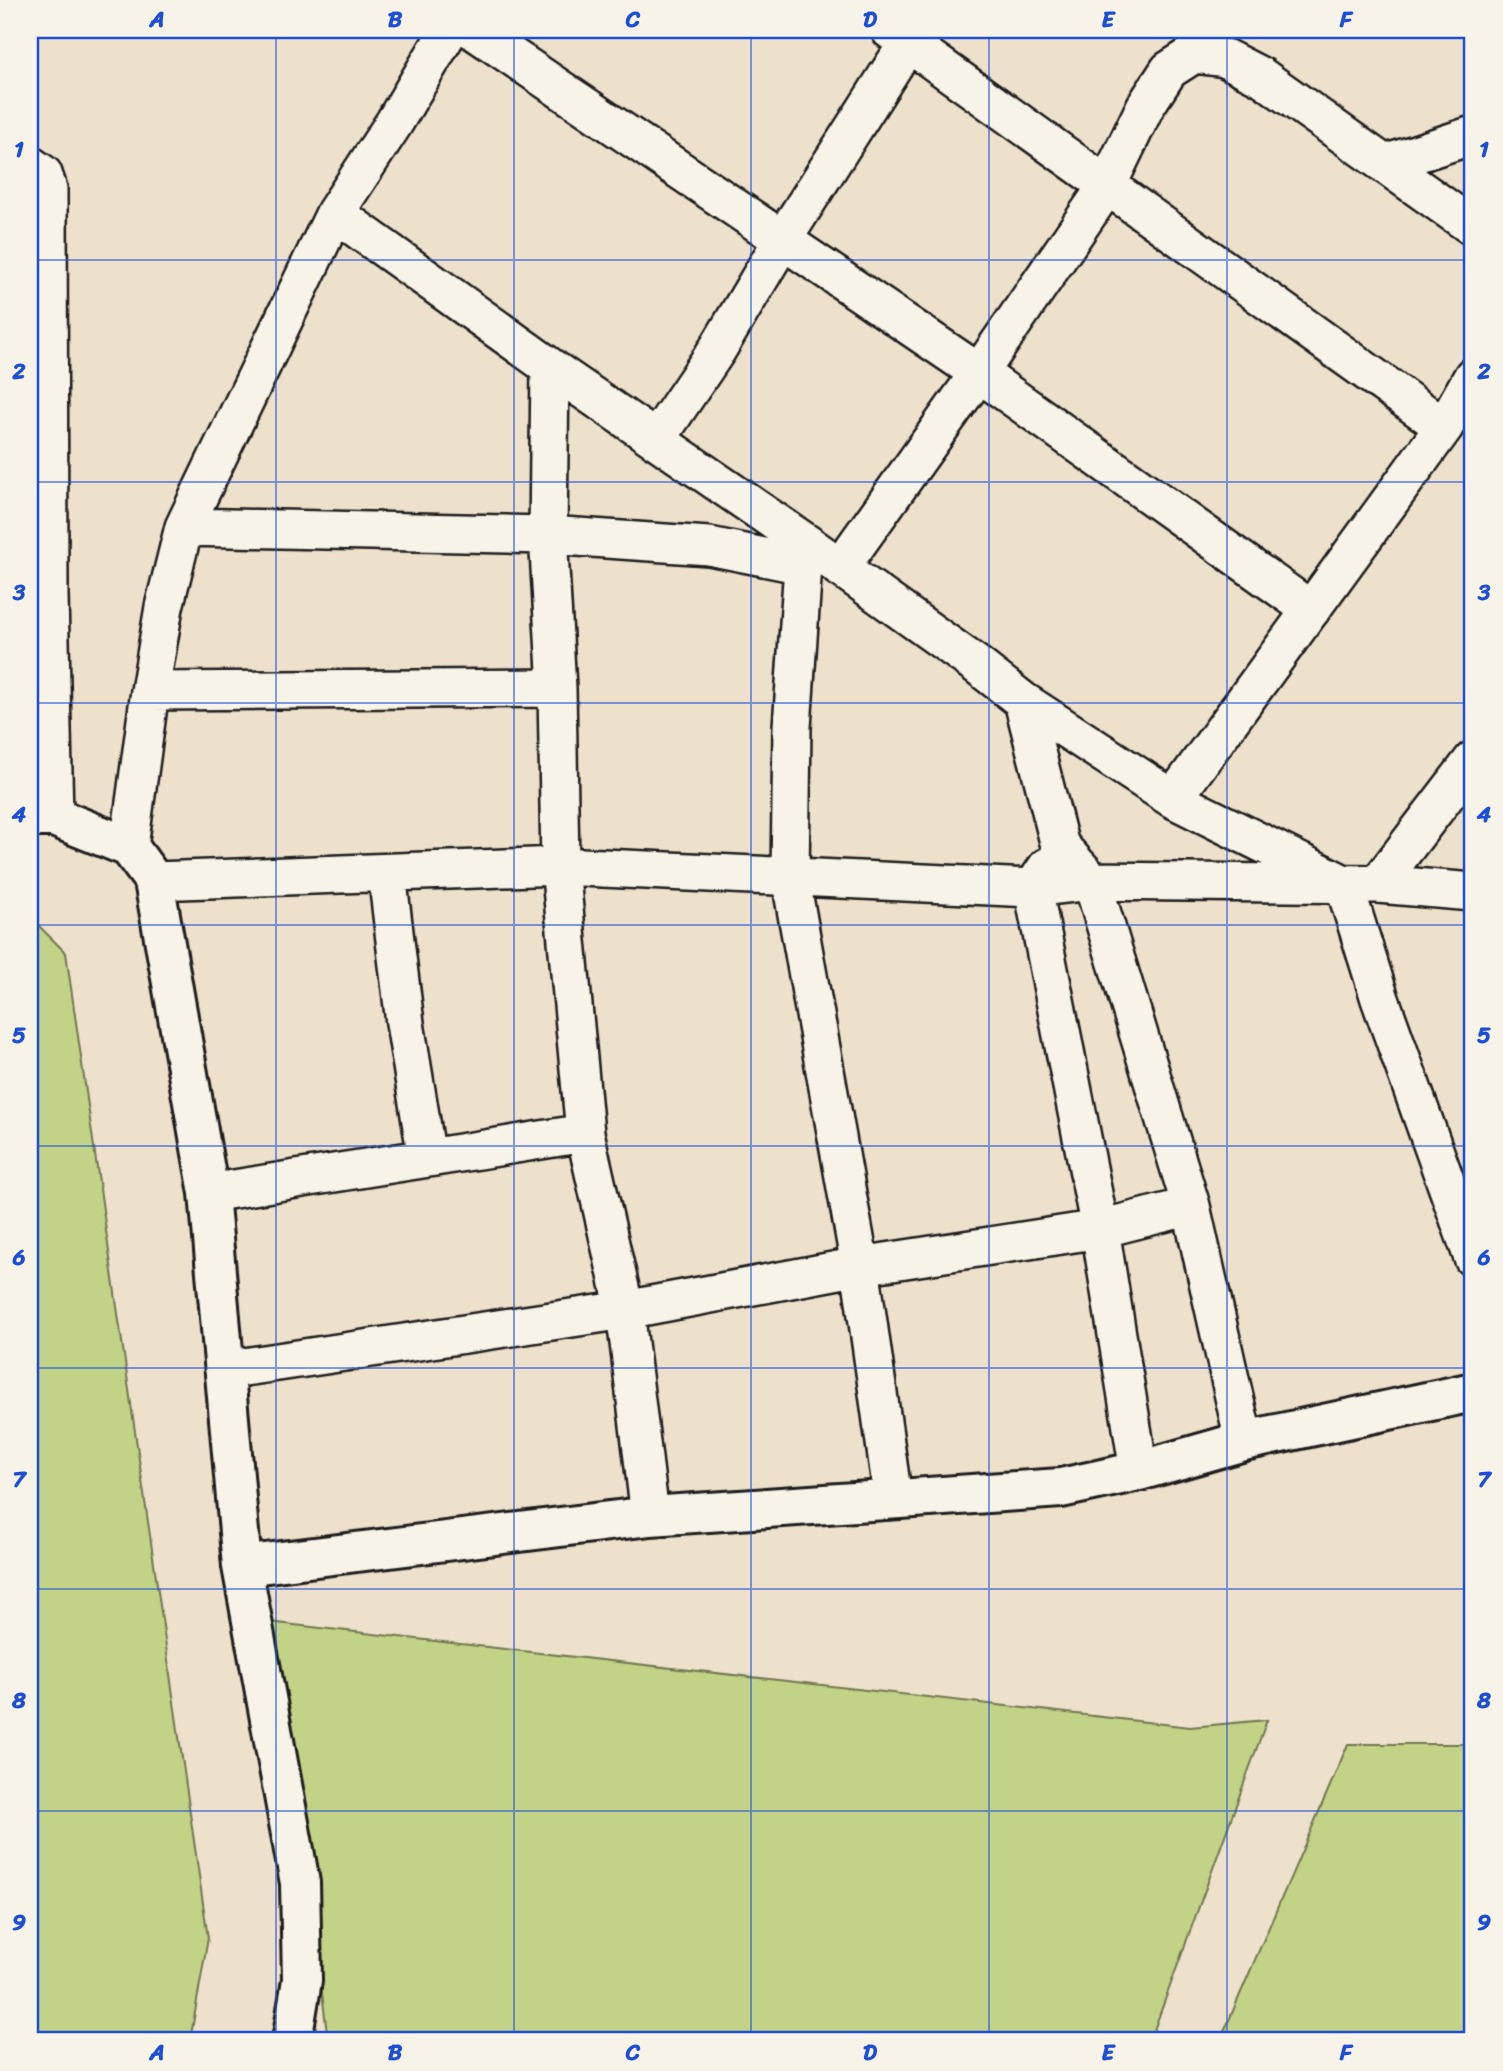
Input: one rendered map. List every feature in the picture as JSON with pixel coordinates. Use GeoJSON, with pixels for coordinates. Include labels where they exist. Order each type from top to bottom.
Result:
{"type":"FeatureCollection","features":[{"type":"Feature","properties":{"kind":"street"},"geometry":{"type":"LineString","coordinates":[[129,847],[164,607],[184,527],[335,213],[394,123],[449,30]]}},
{"type":"Feature","properties":{"kind":"street"},"geometry":{"type":"LineString","coordinates":[[473,30],[979,373],[1311,610]]}},
{"type":"Feature","properties":{"kind":"street"},"geometry":{"type":"LineString","coordinates":[[656,440],[717,350],[899,36],[1444,427]]}},
{"type":"Feature","properties":{"kind":"street"},"geometry":{"type":"LineString","coordinates":[[840,568],[979,373],[1107,186],[1145,107],[1169,70],[1194,54],[1225,58],[1262,78],[1473,227]]}},
{"type":"Feature","properties":{"kind":"street"},"geometry":{"type":"LineString","coordinates":[[1385,164],[1473,135]]}},
{"type":"Feature","properties":{"kind":"street"},"geometry":{"type":"LineString","coordinates":[[30,164],[43,174],[48,189],[39,391],[42,817],[129,847],[154,881],[209,1193],[242,1566],[300,1883],[302,1980],[292,2041]]}},
{"type":"Feature","properties":{"kind":"street"},"geometry":{"type":"LineString","coordinates":[[335,213],[656,440],[806,555]]}},
{"type":"Feature","properties":{"kind":"street"},"geometry":{"type":"LineString","coordinates":[[550,367],[548,535],[557,688],[560,866],[585,1133],[625,1310],[650,1516]]}},
{"type":"Feature","properties":{"kind":"street"},"geometry":{"type":"LineString","coordinates":[[1173,799],[1444,427],[1473,376]]}},
{"type":"Feature","properties":{"kind":"street"},"geometry":{"type":"LineString","coordinates":[[184,527],[548,535],[806,555],[840,568],[1023,701],[1173,799],[1361,884]]}},
{"type":"Feature","properties":{"kind":"street"},"geometry":{"type":"LineString","coordinates":[[806,555],[792,727],[790,875],[860,1266],[893,1499]]}},
{"type":"Feature","properties":{"kind":"street"},"geometry":{"type":"LineString","coordinates":[[150,691],[557,688]]}},
{"type":"Feature","properties":{"kind":"street"},"geometry":{"type":"LineString","coordinates":[[1023,701],[1060,846],[1092,881],[1191,1206],[1244,1441]]}},
{"type":"Feature","properties":{"kind":"street"},"geometry":{"type":"LineString","coordinates":[[1361,884],[1473,760]]}},
{"type":"Feature","properties":{"kind":"street"},"geometry":{"type":"LineString","coordinates":[[1060,846],[1033,888],[1100,1229],[1139,1471]]}},
{"type":"Feature","properties":{"kind":"street"},"geometry":{"type":"LineString","coordinates":[[154,881],[560,866],[1033,888],[1092,881],[1361,884],[1473,892]]}},
{"type":"Feature","properties":{"kind":"street"},"geometry":{"type":"LineString","coordinates":[[387,874],[405,1023],[427,1158]]}},
{"type":"Feature","properties":{"kind":"street"},"geometry":{"type":"LineString","coordinates":[[1361,884],[1380,999],[1473,1258]]}},
{"type":"Feature","properties":{"kind":"street"},"geometry":{"type":"LineString","coordinates":[[209,1193],[585,1133]]}},
{"type":"Feature","properties":{"kind":"street"},"geometry":{"type":"LineString","coordinates":[[223,1370],[625,1310],[860,1266],[1100,1229],[1191,1206]]}},
{"type":"Feature","properties":{"kind":"street"},"geometry":{"type":"LineString","coordinates":[[242,1566],[650,1516],[1061,1488],[1139,1471],[1244,1441],[1473,1392]]}},
{"type":"Feature","properties":{"kind":"green space"},"geometry":{"type":"Polygon","coordinates":[[[30,917],[66,953],[208,1938],[190,2041],[30,2041],[30,917]]]}},
{"type":"Feature","properties":{"kind":"green space"},"geometry":{"type":"Polygon","coordinates":[[[242,1619],[1190,1727],[1267,1720],[1150,2041],[328,2041],[310,1897],[242,1619]]]}},
{"type":"Feature","properties":{"kind":"green space"},"geometry":{"type":"Polygon","coordinates":[[[1348,1744],[1473,1744],[1473,2041],[1220,2041],[1348,1744]]]}}]}
